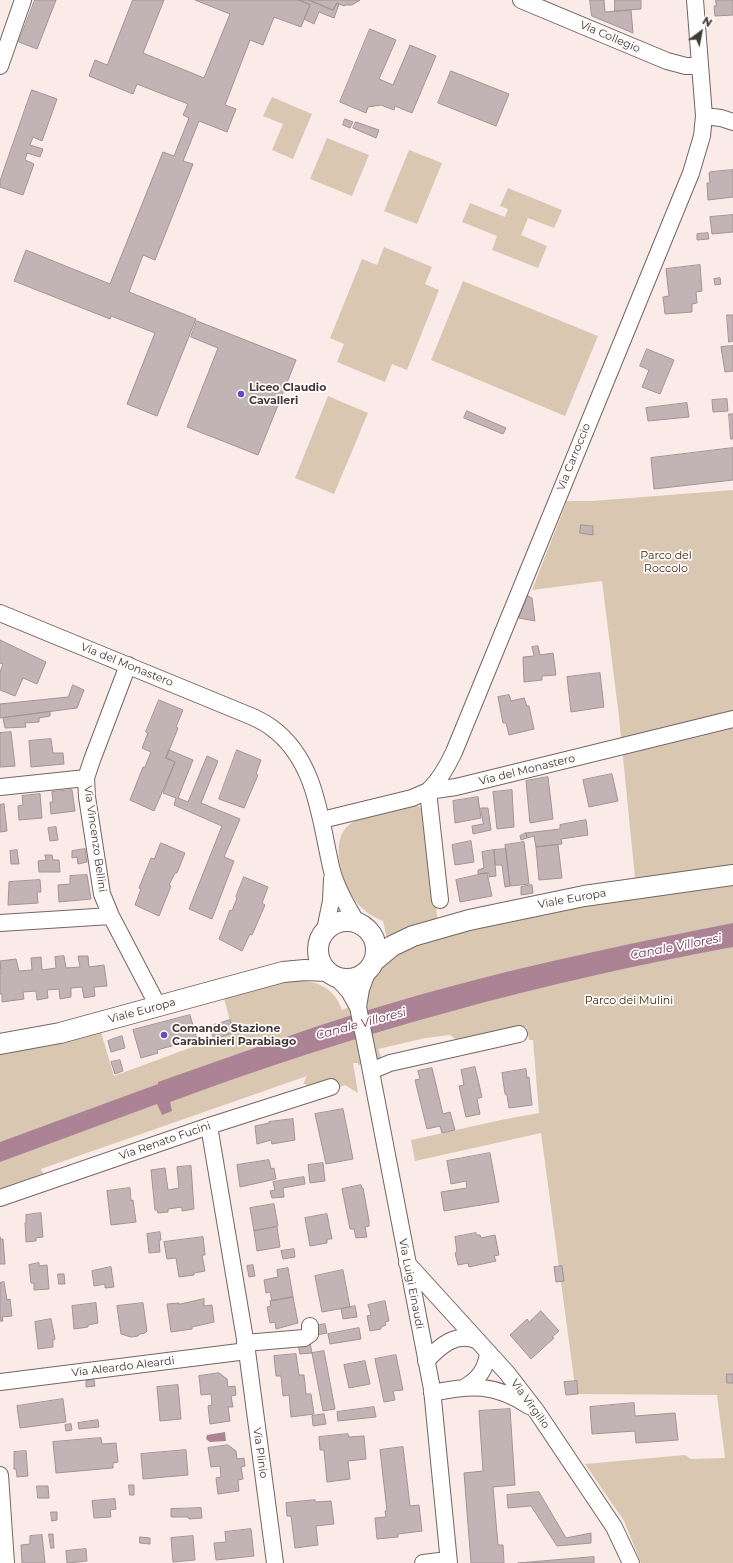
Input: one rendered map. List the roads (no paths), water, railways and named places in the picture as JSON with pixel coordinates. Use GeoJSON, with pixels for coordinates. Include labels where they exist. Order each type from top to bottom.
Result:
{"type":"FeatureCollection","features":[{"type":"Feature","properties":{"kind":"street"},"geometry":{"type":"LineString","coordinates":[[0,66],[23,0]]}},
{"type":"Feature","properties":{"kind":"street","name":"Via Collegio"},"geometry":{"type":"LineString","coordinates":[[521,0],[667,60],[686,66],[700,66]]}},
{"type":"Feature","properties":{"kind":"street","name":"Via Carroccio"},"geometry":{"type":"LineString","coordinates":[[428,791],[444,774],[454,752],[691,173],[702,136],[704,116],[695,0]]}},
{"type":"Feature","properties":{"kind":"street"},"geometry":{"type":"LineString","coordinates":[[704,116],[721,118],[733,122]]}},
{"type":"Feature","properties":{"kind":"street","name":"Via del Monastero"},"geometry":{"type":"LineString","coordinates":[[0,613],[253,717],[272,728],[288,743],[303,765],[313,789],[322,820],[332,872]]}},
{"type":"Feature","properties":{"kind":"street","name":"Via Vincenzo Bellini"},"geometry":{"type":"LineString","coordinates":[[128,666],[86,778],[87,797],[102,894],[111,916],[158,1006]]}},
{"type":"Feature","properties":{"kind":"street","name":"Via del Monastero"},"geometry":{"type":"LineString","coordinates":[[322,820],[412,798],[428,791],[456,787],[733,720]]}},
{"type":"Feature","properties":{"kind":"street"},"geometry":{"type":"LineString","coordinates":[[0,787],[86,778]]}},
{"type":"Feature","properties":{"kind":"street"},"geometry":{"type":"LineString","coordinates":[[428,791],[440,900]]}},
{"type":"Feature","properties":{"kind":"street"},"geometry":{"type":"LineString","coordinates":[[332,872],[343,898],[362,926],[374,938],[376,950],[371,966]]}},
{"type":"Feature","properties":{"kind":"street"},"geometry":{"type":"LineString","coordinates":[[331,974],[320,962],[317,951],[331,901],[332,872]]}},
{"type":"Feature","properties":{"kind":"street","name":"Viale Europa"},"geometry":{"type":"LineString","coordinates":[[0,1044],[60,1033],[283,972],[305,970],[331,974],[347,979],[358,977],[392,946],[413,936],[469,920],[584,896],[733,875]]}},
{"type":"Feature","properties":{"kind":"street"},"geometry":{"type":"LineString","coordinates":[[0,924],[111,916]]}},
{"type":"Feature","properties":{"kind":"street","name":"Viale Europa"},"geometry":{"type":"LineString","coordinates":[[283,972],[303,958],[322,935],[335,923],[346,921],[389,934],[413,936]]}},
{"type":"Feature","properties":{"kind":"street","name":"Via Luigi Einaudi"},"geometry":{"type":"LineString","coordinates":[[358,1008],[361,988],[371,966]]}},
{"type":"Feature","properties":{"kind":"street","name":"Via Luigi Einaudi"},"geometry":{"type":"LineString","coordinates":[[331,974],[349,991],[358,1008],[370,1063],[406,1262],[432,1393],[449,1562]]}},
{"type":"Feature","properties":{"kind":"street"},"geometry":{"type":"LineString","coordinates":[[370,1063],[394,1062],[519,1034]]}},
{"type":"Feature","properties":{"kind":"street","name":"Via Renato Fucini"},"geometry":{"type":"LineString","coordinates":[[0,1198],[208,1126],[331,1087]]}},
{"type":"Feature","properties":{"kind":"street","name":"Via Plinio"},"geometry":{"type":"LineString","coordinates":[[208,1126],[246,1347],[275,1563]]}},
{"type":"Feature","properties":{"kind":"street","name":"Via Virgilio"},"geometry":{"type":"LineString","coordinates":[[406,1262],[514,1382],[537,1412],[614,1527],[631,1563]]}},
{"type":"Feature","properties":{"kind":"street"},"geometry":{"type":"LineString","coordinates":[[246,1347],[304,1338],[310,1334],[310,1326]]}},
{"type":"Feature","properties":{"kind":"street"},"geometry":{"type":"LineString","coordinates":[[426,1361],[439,1348],[452,1339],[465,1337],[483,1347],[485,1365],[482,1372],[473,1382],[465,1387]]}},
{"type":"Feature","properties":{"kind":"street","name":"Via Aleardo Aleardi"},"geometry":{"type":"LineString","coordinates":[[0,1382],[246,1347]]}},
{"type":"Feature","properties":{"kind":"street"},"geometry":{"type":"LineString","coordinates":[[432,1393],[476,1386],[502,1392],[521,1401],[537,1412]]}},
{"type":"Feature","properties":{"kind":"street"},"geometry":{"type":"LineString","coordinates":[[0,1474],[6,1563]]}},
{"type":"Feature","properties":{"kind":"street"},"geometry":{"type":"LineString","coordinates":[[423,1563],[449,1562]]}},
{"type":"Feature","properties":{"kind":"water","name":"Canale Villoresi"},"geometry":{"type":"Polygon","coordinates":[[[733,923],[733,947],[590,976],[519,993],[378,1032],[239,1077],[170,1102],[172,1111],[162,1115],[157,1104],[0,1162],[0,1142],[158,1084],[158,1082],[320,1025],[463,983],[598,951],[733,923]]]}},
{"type":"Feature","properties":{"kind":"water"},"geometry":{"type":"Polygon","coordinates":[[[225,1432],[226,1441],[210,1442],[206,1439],[207,1435],[225,1432]]]}},
{"type":"Feature","properties":{"kind":"place","name":"Liceo Claudio Cavalleri"},"geometry":{"type":"Point","coordinates":[241,394]}},
{"type":"Feature","properties":{"kind":"place","name":"Comando Stazione Carabinieri Parabiago"},"geometry":{"type":"Point","coordinates":[164,1035]}},
{"type":"Feature","properties":{"kind":"park label","name":"Parco del Roccolo"},"geometry":{"type":"Point","coordinates":[666,562]}},
{"type":"Feature","properties":{"kind":"park label","name":"Parco dei Mulini"},"geometry":{"type":"Point","coordinates":[629,1001]}}]}
